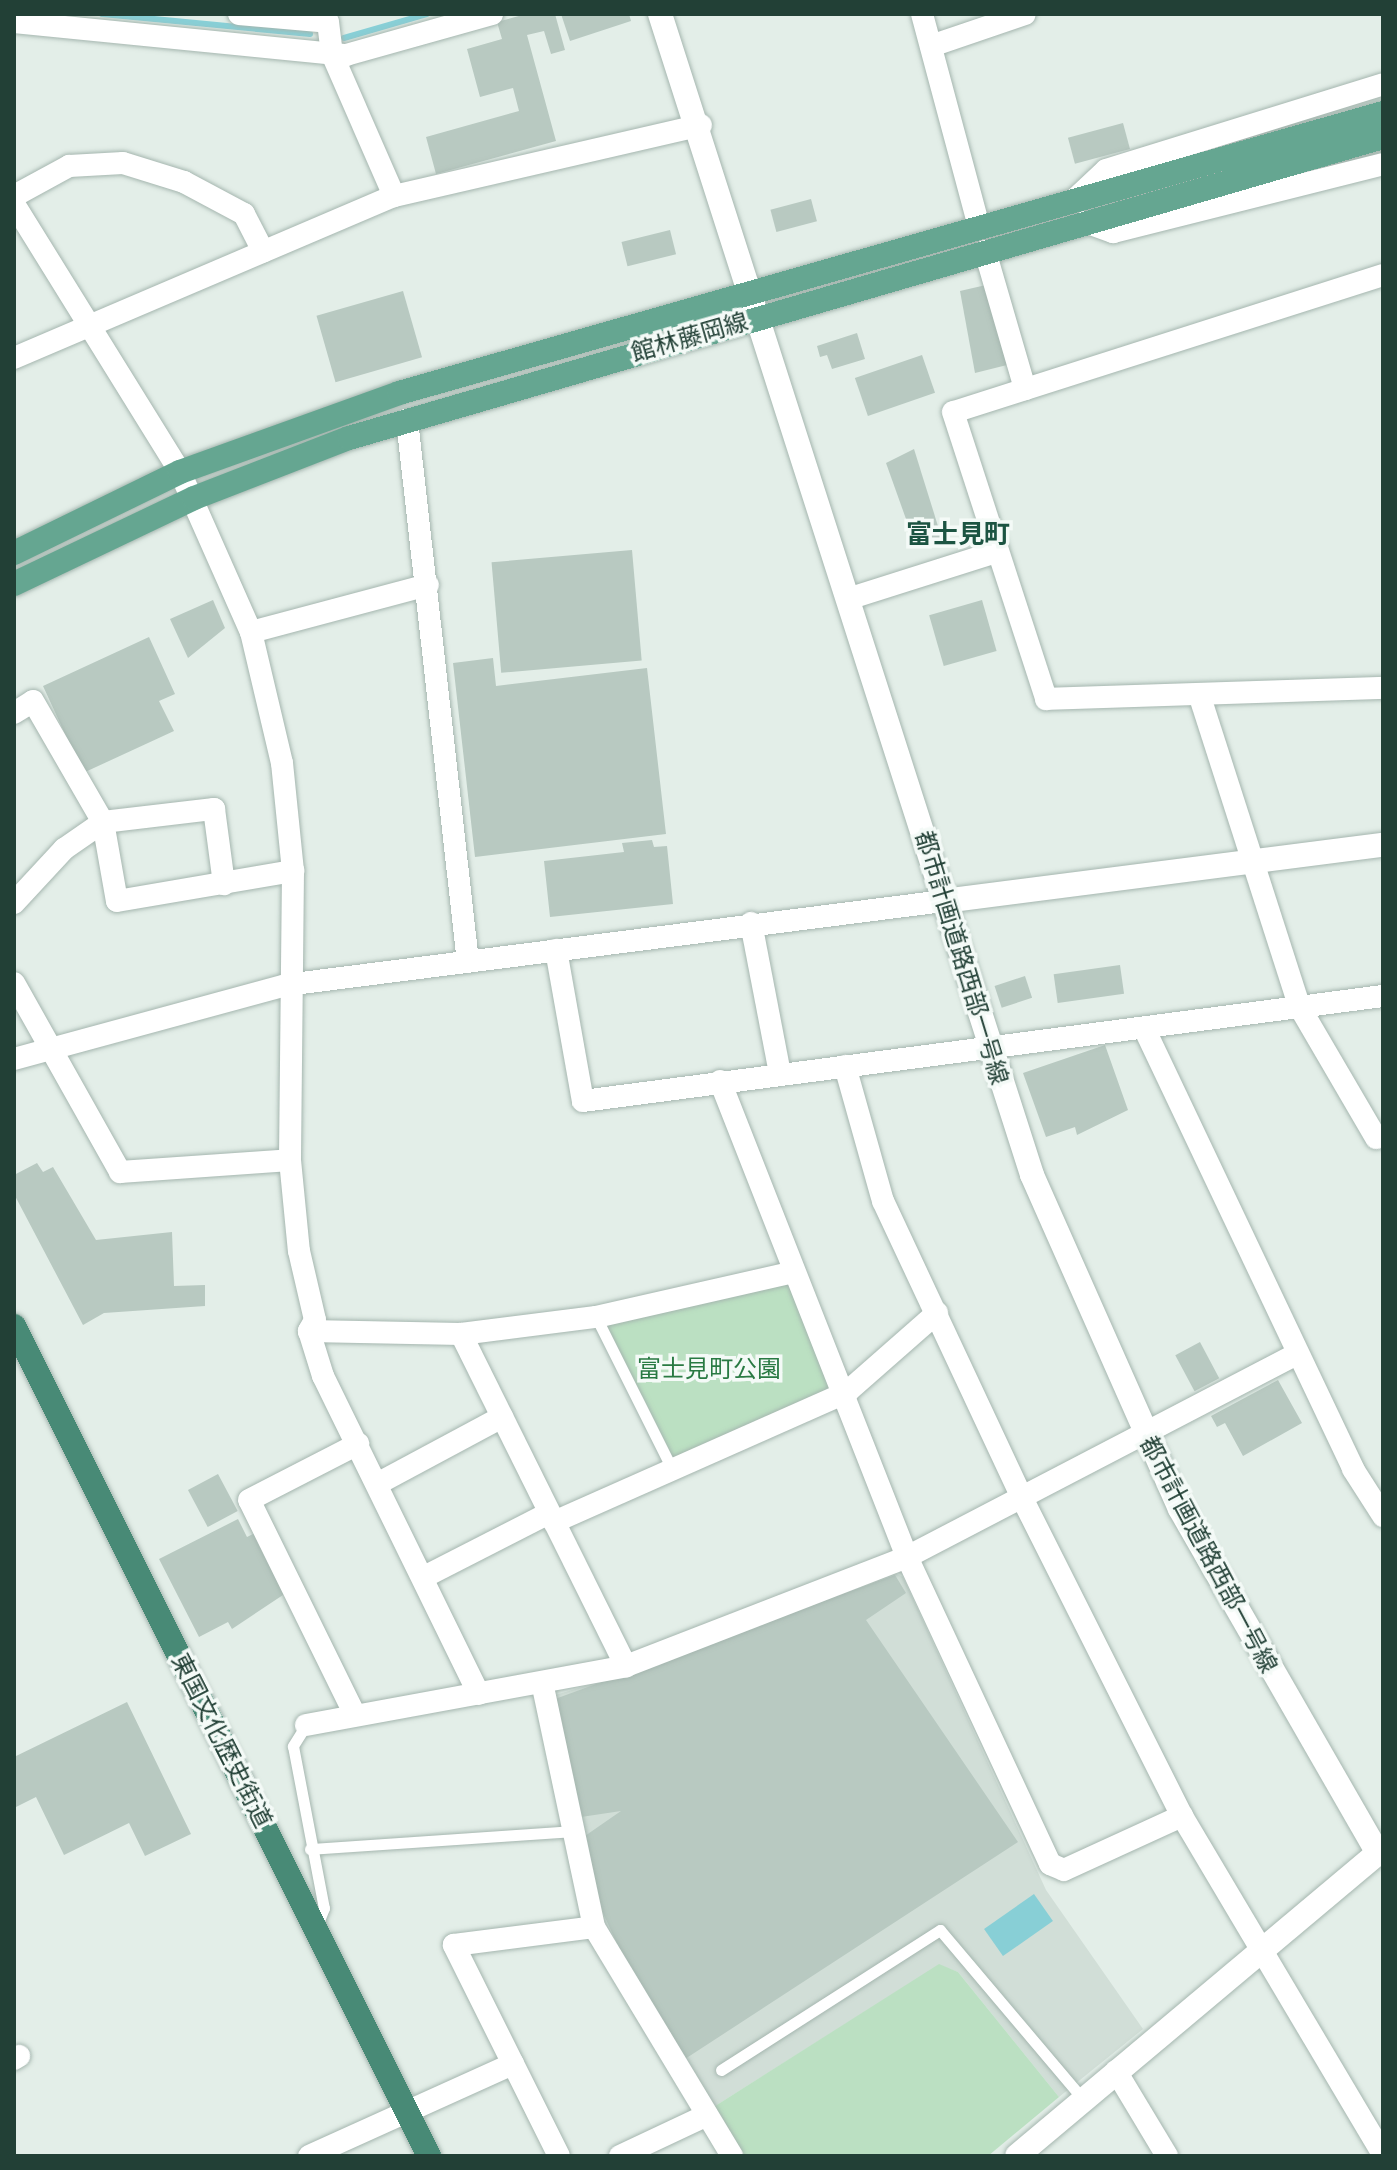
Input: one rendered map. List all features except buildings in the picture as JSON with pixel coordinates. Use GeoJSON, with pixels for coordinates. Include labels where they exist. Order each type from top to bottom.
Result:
{"type":"FeatureCollection","features":[{"type":"Feature","properties":{"kind":"highway","name":"東国文化歴史街道"},"geometry":{"type":"LineString","coordinates":[[14,1326],[429,2156]]}},
{"type":"Feature","properties":{"kind":"main road","name":"館林藤岡線"},"geometry":{"type":"LineString","coordinates":[[14,584],[194,498],[407,420],[985,251],[1079,211],[1383,113]]}},
{"type":"Feature","properties":{"kind":"main road","name":"館林藤岡線"},"geometry":{"type":"LineString","coordinates":[[14,553],[180,472],[399,393],[979,227],[1079,211],[1383,137]]}},
{"type":"Feature","properties":{"kind":"street"},"geometry":{"type":"LineString","coordinates":[[239,14],[327,18],[332,54],[394,196]]}},
{"type":"Feature","properties":{"kind":"street"},"geometry":{"type":"LineString","coordinates":[[14,22],[332,54],[492,14]]}},
{"type":"Feature","properties":{"kind":"street","name":"都市計画道路西部一号線"},"geometry":{"type":"LineString","coordinates":[[660,14],[701,125],[988,1046],[1048,1216],[1144,1439],[1380,1850]]}},
{"type":"Feature","properties":{"kind":"street"},"geometry":{"type":"LineString","coordinates":[[922,14],[979,227]]}},
{"type":"Feature","properties":{"kind":"street"},"geometry":{"type":"LineString","coordinates":[[931,46],[1025,14]]}},
{"type":"Feature","properties":{"kind":"street"},"geometry":{"type":"LineString","coordinates":[[1383,84],[1106,170],[1079,211],[1121,231],[1383,164]]}},
{"type":"Feature","properties":{"kind":"street"},"geometry":{"type":"LineString","coordinates":[[14,358],[394,196],[701,125]]}},
{"type":"Feature","properties":{"kind":"street"},"geometry":{"type":"LineString","coordinates":[[14,196],[69,166],[123,163],[184,182],[244,214],[263,251]]}},
{"type":"Feature","properties":{"kind":"street"},"geometry":{"type":"LineString","coordinates":[[14,204],[92,325],[180,472],[251,632],[282,763],[293,871],[286,985],[290,1160],[299,1251],[315,1320],[309,1331]]}},
{"type":"Feature","properties":{"kind":"street"},"geometry":{"type":"LineString","coordinates":[[985,251],[1025,389]]}},
{"type":"Feature","properties":{"kind":"street"},"geometry":{"type":"LineString","coordinates":[[1383,275],[953,412],[1046,699],[1200,697],[1383,688]]}},
{"type":"Feature","properties":{"kind":"street"},"geometry":{"type":"LineString","coordinates":[[407,420],[428,585],[468,962]]}},
{"type":"Feature","properties":{"kind":"street"},"geometry":{"type":"LineString","coordinates":[[848,599],[996,552]]}},
{"type":"Feature","properties":{"kind":"street"},"geometry":{"type":"LineString","coordinates":[[251,632],[428,585]]}},
{"type":"Feature","properties":{"kind":"street"},"geometry":{"type":"LineString","coordinates":[[1200,697],[1299,1006],[1376,1138]]}},
{"type":"Feature","properties":{"kind":"street"},"geometry":{"type":"LineString","coordinates":[[14,713],[33,701],[103,822],[117,901],[293,871]]}},
{"type":"Feature","properties":{"kind":"street"},"geometry":{"type":"LineString","coordinates":[[14,903],[64,849],[103,822],[214,809],[224,884]]}},
{"type":"Feature","properties":{"kind":"street"},"geometry":{"type":"LineString","coordinates":[[14,1059],[50,1046],[286,985],[751,923],[1383,845]]}},
{"type":"Feature","properties":{"kind":"street"},"geometry":{"type":"LineString","coordinates":[[751,923],[780,1074]]}},
{"type":"Feature","properties":{"kind":"street"},"geometry":{"type":"LineString","coordinates":[[556,950],[583,1101],[1383,996]]}},
{"type":"Feature","properties":{"kind":"street"},"geometry":{"type":"LineString","coordinates":[[14,983],[120,1172],[290,1160]]}},
{"type":"Feature","properties":{"kind":"street"},"geometry":{"type":"LineString","coordinates":[[1144,1028],[1297,1354],[1383,1516]]}},
{"type":"Feature","properties":{"kind":"street"},"geometry":{"type":"LineString","coordinates":[[845,1066],[883,1201],[1023,1500],[1182,1816],[1263,1947],[1383,2155]]}},
{"type":"Feature","properties":{"kind":"street"},"geometry":{"type":"LineString","coordinates":[[720,1081],[789,1273],[847,1392],[907,1557],[1050,1864],[1064,1870],[1182,1816]]}},
{"type":"Feature","properties":{"kind":"street"},"geometry":{"type":"LineString","coordinates":[[309,1331],[461,1334],[596,1317],[789,1273]]}},
{"type":"Feature","properties":{"kind":"street"},"geometry":{"type":"LineString","coordinates":[[424,1577],[552,1517],[672,1469],[847,1392],[937,1313]]}},
{"type":"Feature","properties":{"kind":"street"},"geometry":{"type":"LineString","coordinates":[[309,1331],[358,1444],[479,1694]]}},
{"type":"Feature","properties":{"kind":"street"},"geometry":{"type":"LineString","coordinates":[[461,1334],[626,1666]]}},
{"type":"Feature","properties":{"kind":"street"},"geometry":{"type":"LineString","coordinates":[[306,1725],[354,1713],[543,1687],[626,1666],[907,1557],[1144,1439],[1297,1354]]}},
{"type":"Feature","properties":{"kind":"street"},"geometry":{"type":"LineString","coordinates":[[377,1484],[502,1417]]}},
{"type":"Feature","properties":{"kind":"street"},"geometry":{"type":"LineString","coordinates":[[354,1713],[249,1500],[358,1444]]}},
{"type":"Feature","properties":{"kind":"street"},"geometry":{"type":"LineString","coordinates":[[543,1687],[594,1927],[732,2156]]}},
{"type":"Feature","properties":{"kind":"street"},"geometry":{"type":"LineString","coordinates":[[1017,2156],[1380,1850]]}},
{"type":"Feature","properties":{"kind":"street"},"geometry":{"type":"LineString","coordinates":[[559,2156],[454,1945],[594,1927]]}},
{"type":"Feature","properties":{"kind":"street"},"geometry":{"type":"LineString","coordinates":[[309,2156],[410,2117],[513,2064]]}},
{"type":"Feature","properties":{"kind":"street"},"geometry":{"type":"LineString","coordinates":[[1116,2071],[1167,2156]]}},
{"type":"Feature","properties":{"kind":"street"},"geometry":{"type":"LineString","coordinates":[[620,2156],[707,2115]]}},
{"type":"Feature","properties":{"kind":"lane"},"geometry":{"type":"LineString","coordinates":[[596,1317],[672,1469]]}},
{"type":"Feature","properties":{"kind":"lane"},"geometry":{"type":"LineString","coordinates":[[306,1725],[293,1746],[310,1849],[324,1908],[315,1929]]}},
{"type":"Feature","properties":{"kind":"lane"},"geometry":{"type":"LineString","coordinates":[[310,1849],[572,1831]]}},
{"type":"Feature","properties":{"kind":"lane"},"geometry":{"type":"LineString","coordinates":[[721,2070],[940,1930],[1083,2099]]}},
{"type":"Feature","properties":{"kind":"shaded area"},"geometry":{"type":"Polygon","coordinates":[[[893,1572],[903,1577],[1046,1890],[1143,2029],[1059,2097],[958,1972],[939,1965],[712,2108],[630,1979],[601,1913],[552,1696],[652,1666],[893,1572]]]}},
{"type":"Feature","properties":{"kind":"green space","name":"富士見町公園"},"geometry":{"type":"Polygon","coordinates":[[[789,1273],[847,1392],[672,1469],[596,1317],[789,1273]]]}},
{"type":"Feature","properties":{"kind":"green space"},"geometry":{"type":"Polygon","coordinates":[[[939,1964],[958,1972],[1059,2097],[988,2156],[741,2156],[712,2108],[939,1964]]]}},
{"type":"Feature","properties":{"kind":"water"},"geometry":{"type":"Polygon","coordinates":[[[1034,1894],[1053,1921],[1003,1956],[984,1929],[1034,1894]]]}},
{"type":"Feature","properties":{"kind":"waterway"},"geometry":{"type":"LineString","coordinates":[[102,14],[310,34]]}},
{"type":"Feature","properties":{"kind":"waterway"},"geometry":{"type":"LineString","coordinates":[[344,38],[427,14]]}},
{"type":"Feature","properties":{"kind":"district","name":"富士見町"},"geometry":{"type":"Point","coordinates":[958,535]}}]}
